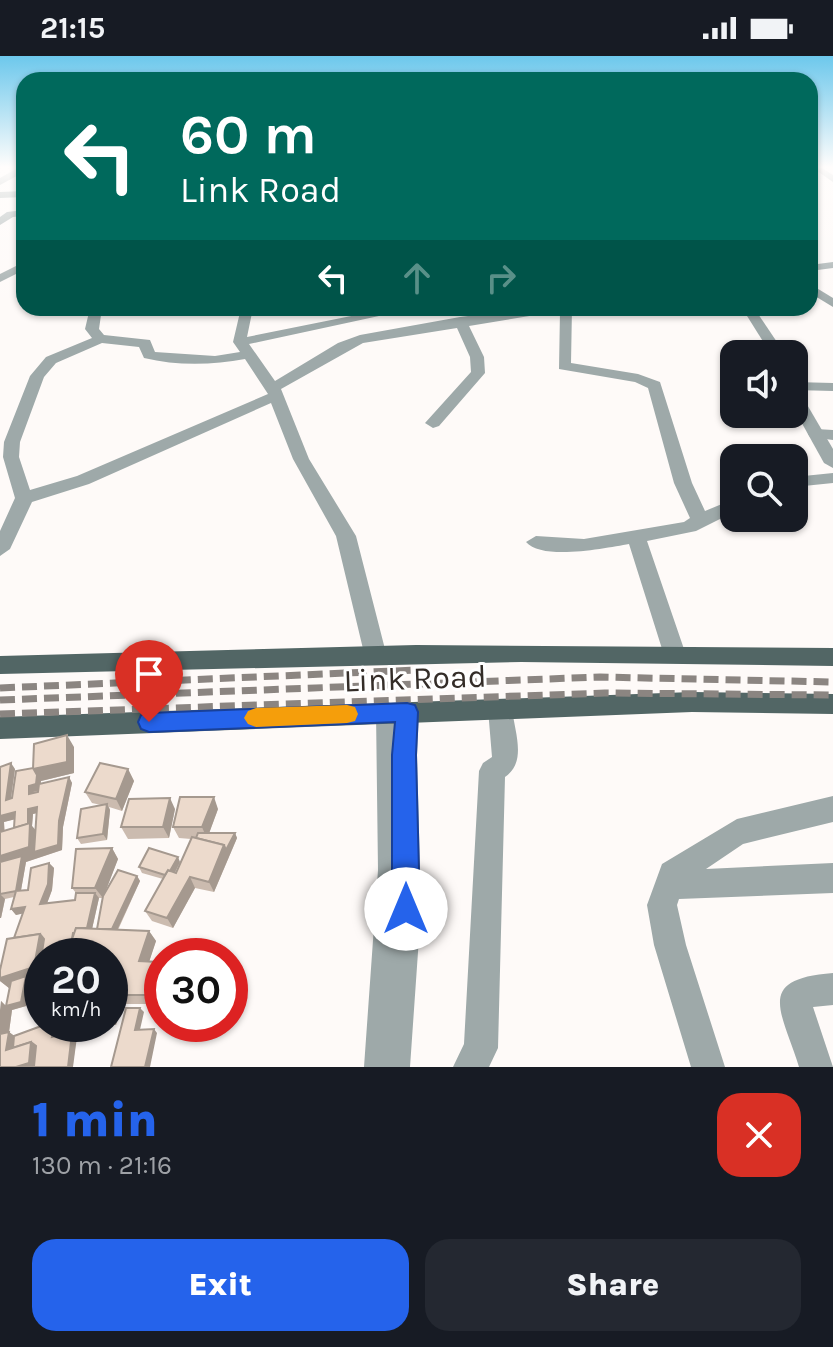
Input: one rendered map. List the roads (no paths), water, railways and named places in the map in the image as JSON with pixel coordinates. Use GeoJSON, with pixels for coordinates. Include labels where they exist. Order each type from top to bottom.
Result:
{"type":"FeatureCollection","features":[{"type":"Feature","properties":{"kind":"main road","name":"Link Road"},"geometry":{"type":"LineString","coordinates":[[0,665],[375,653],[674,652],[833,657]]}},
{"type":"Feature","properties":{"kind":"main road","name":"Link Road"},"geometry":{"type":"LineString","coordinates":[[0,728],[692,702],[833,704]]}},
{"type":"Feature","properties":{"kind":"street"},"geometry":{"type":"LineString","coordinates":[[0,222],[10,214],[16,214]]}},
{"type":"Feature","properties":{"kind":"street"},"geometry":{"type":"LineString","coordinates":[[94,316],[92,329],[100,339]]}},
{"type":"Feature","properties":{"kind":"street"},"geometry":{"type":"LineString","coordinates":[[245,316],[240,331],[243,348],[274,392],[301,459],[346,536],[375,653]]}},
{"type":"Feature","properties":{"kind":"street"},"geometry":{"type":"LineString","coordinates":[[0,549],[24,498],[11,457],[12,442],[22,422],[28,394],[51,360],[100,339],[145,343],[149,355],[215,360],[243,348],[345,316]]}},
{"type":"Feature","properties":{"kind":"street"},"geometry":{"type":"LineString","coordinates":[[24,498],[83,480],[274,392],[343,346],[360,339],[497,316]]}},
{"type":"Feature","properties":{"kind":"street"},"geometry":{"type":"LineString","coordinates":[[566,316],[564,366],[638,378],[655,385],[683,483],[700,520]]}},
{"type":"Feature","properties":{"kind":"street"},"geometry":{"type":"LineString","coordinates":[[751,317],[764,340]]}},
{"type":"Feature","properties":{"kind":"street"},"geometry":{"type":"LineString","coordinates":[[433,423],[478,373],[477,357],[460,321]]}},
{"type":"Feature","properties":{"kind":"street"},"geometry":{"type":"LineString","coordinates":[[808,386],[833,387]]}},
{"type":"Feature","properties":{"kind":"street"},"geometry":{"type":"LineString","coordinates":[[808,406],[828,436],[833,463]]}},
{"type":"Feature","properties":{"kind":"street"},"geometry":{"type":"LineString","coordinates":[[808,481],[833,478]]}},
{"type":"Feature","properties":{"kind":"street"},"geometry":{"type":"LineString","coordinates":[[536,542],[584,546],[689,527],[720,511]]}},
{"type":"Feature","properties":{"kind":"street"},"geometry":{"type":"LineString","coordinates":[[636,537],[674,652]]}},
{"type":"Feature","properties":{"kind":"street"},"geometry":{"type":"LineString","coordinates":[[470,1067],[481,1048],[492,771],[506,762],[500,709]]}},
{"type":"Feature","properties":{"kind":"street"},"geometry":{"type":"LineString","coordinates":[[381,1067],[393,870],[397,712]]}},
{"type":"Feature","properties":{"kind":"street"},"geometry":{"type":"LineString","coordinates":[[393,1067],[406,909],[404,755],[397,712]]}},
{"type":"Feature","properties":{"kind":"street"},"geometry":{"type":"LineString","coordinates":[[708,1067],[670,945],[662,905],[672,874],[737,832],[833,809]]}},
{"type":"Feature","properties":{"kind":"street"},"geometry":{"type":"LineString","coordinates":[[668,885],[833,878]]}},
{"type":"Feature","properties":{"kind":"street"},"geometry":{"type":"LineString","coordinates":[[816,1067],[794,998],[807,991],[833,989]]}},
{"type":"Feature","properties":{"kind":"railway"},"geometry":{"type":"LineString","coordinates":[[0,688],[416,670]]}},
{"type":"Feature","properties":{"kind":"railway"},"geometry":{"type":"LineString","coordinates":[[0,700],[600,677],[833,682]]}},
{"type":"Feature","properties":{"kind":"railway"},"geometry":{"type":"LineString","coordinates":[[0,714],[605,693],[833,695]]}}]}
